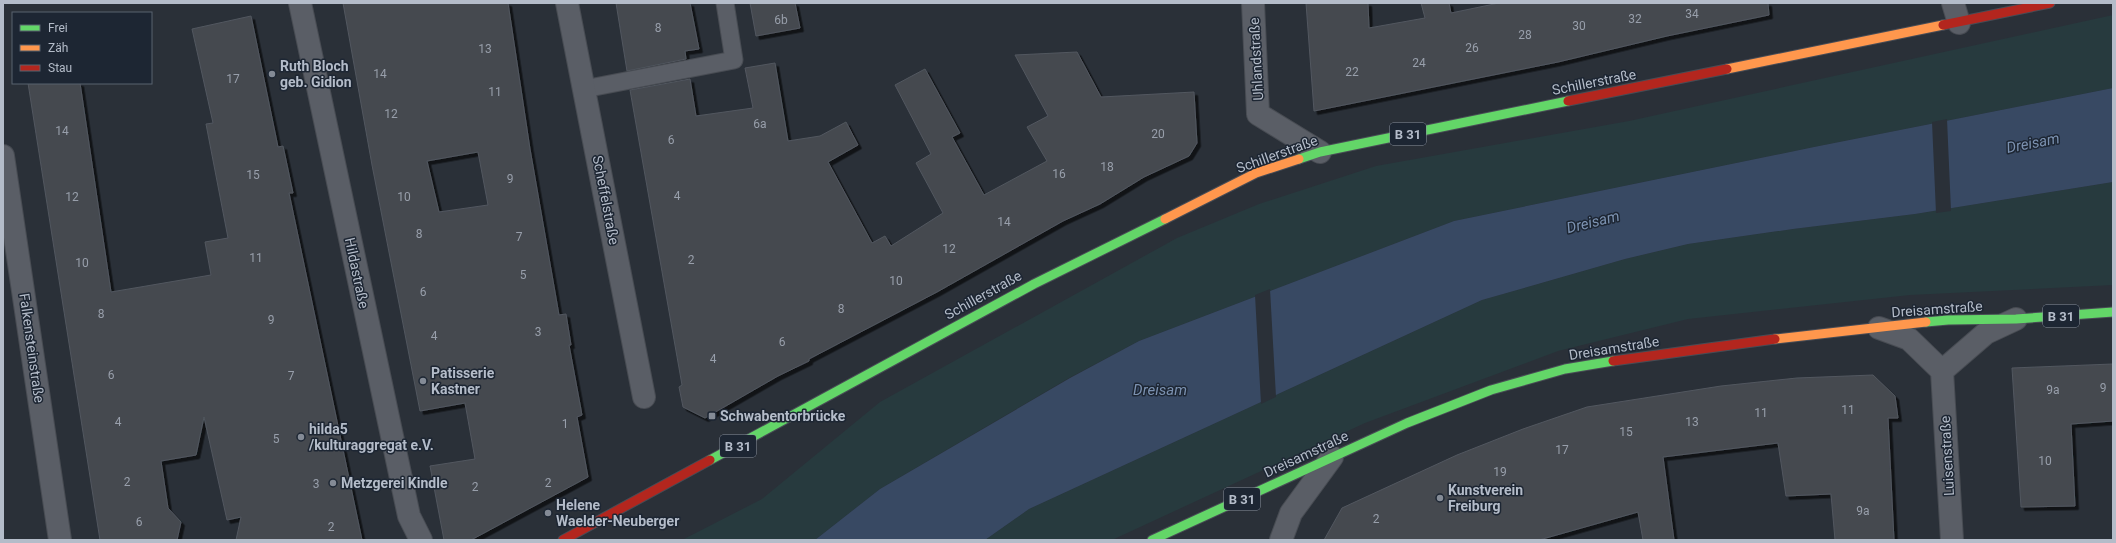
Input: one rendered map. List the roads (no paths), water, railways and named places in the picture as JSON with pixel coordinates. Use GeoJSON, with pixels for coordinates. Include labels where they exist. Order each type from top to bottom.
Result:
{"type":"FeatureCollection","features":[{"type":"Feature","properties":{"kind":"main road","name":"Schillerstraße"},"geometry":{"type":"LineString","coordinates":[[563,540],[1034,284],[1256,173],[1320,152],[1956,13],[2050,3]]}},
{"type":"Feature","properties":{"kind":"main road","name":"Dreisamstraße"},"geometry":{"type":"LineString","coordinates":[[1152,540],[1407,423],[1491,390],[1565,369],[1655,355],[1948,320],[2016,319],[2113,312]]}},
{"type":"Feature","properties":{"kind":"street","name":"Hildastraße"},"geometry":{"type":"LineString","coordinates":[[300,3],[409,516],[420,540]]}},
{"type":"Feature","properties":{"kind":"street","name":"Scheffelstraße"},"geometry":{"type":"LineString","coordinates":[[567,3],[644,397]]}},
{"type":"Feature","properties":{"kind":"street","name":"Uhlandstraße"},"geometry":{"type":"LineString","coordinates":[[1253,3],[1258,114],[1320,152]]}},
{"type":"Feature","properties":{"kind":"street","name":"Falkensteinstraße"},"geometry":{"type":"LineString","coordinates":[[3,156],[60,540]]}},
{"type":"Feature","properties":{"kind":"street"},"geometry":{"type":"LineString","coordinates":[[1879,328],[1909,338],[1942,371],[1986,333],[2016,319]]}},
{"type":"Feature","properties":{"kind":"street","name":"Luisenstraße"},"geometry":{"type":"LineString","coordinates":[[1942,371],[1952,540]]}},
{"type":"Feature","properties":{"kind":"street"},"geometry":{"type":"LineString","coordinates":[[1281,540],[1291,512],[1332,457]]}},
{"type":"Feature","properties":{"kind":"lane"},"geometry":{"type":"LineString","coordinates":[[584,89],[734,60],[724,3]]}},
{"type":"Feature","properties":{"kind":"water","name":"Dreisam"},"geometry":{"type":"Polygon","coordinates":[[[2113,88],[2113,182],[1915,214],[1688,244],[1625,259],[1482,300],[1029,509],[985,540],[815,540],[880,489],[1070,378],[1139,341],[1454,221],[1814,147],[2113,88]]]}},
{"type":"Feature","properties":{"kind":"place","name":"Ruth Bloch geb. Gidion"},"geometry":{"type":"Point","coordinates":[272,74]}},
{"type":"Feature","properties":{"kind":"place","name":"Patisserie Kastner"},"geometry":{"type":"Point","coordinates":[423,381]}},
{"type":"Feature","properties":{"kind":"place","name":"Schwabentorbrücke"},"geometry":{"type":"Point","coordinates":[712,416]}},
{"type":"Feature","properties":{"kind":"place","name":"hilda5 /kulturaggregat e.V."},"geometry":{"type":"Point","coordinates":[301,437]}},
{"type":"Feature","properties":{"kind":"place","name":"Metzgerei Kindle"},"geometry":{"type":"Point","coordinates":[333,483]}},
{"type":"Feature","properties":{"kind":"place","name":"Kunstverein Freiburg"},"geometry":{"type":"Point","coordinates":[1440,498]}},
{"type":"Feature","properties":{"kind":"place","name":"Helene Waelder-Neuberger"},"geometry":{"type":"Point","coordinates":[548,513]}}]}
